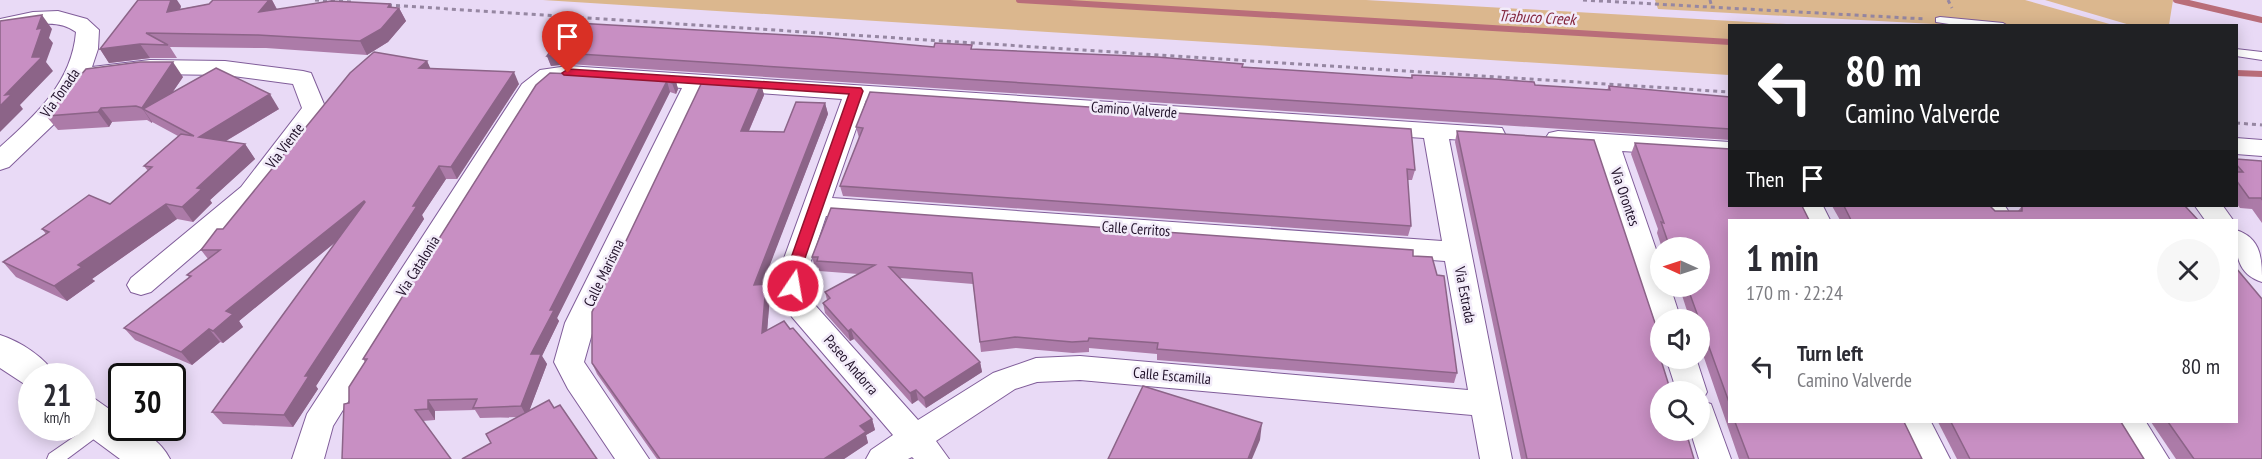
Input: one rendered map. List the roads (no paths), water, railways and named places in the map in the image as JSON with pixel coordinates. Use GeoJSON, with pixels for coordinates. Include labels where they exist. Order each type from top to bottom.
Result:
{"type":"FeatureCollection","features":[{"type":"Feature","properties":{"kind":"main road"},"geometry":{"type":"LineString","coordinates":[[0,349],[19,363]]}},
{"type":"Feature","properties":{"kind":"main road"},"geometry":{"type":"LineString","coordinates":[[96,420],[150,459]]}},
{"type":"Feature","properties":{"kind":"street","name":"Via Tonada"},"geometry":{"type":"LineString","coordinates":[[0,26],[33,19],[68,20],[82,24],[88,30],[88,40],[75,77],[33,130],[0,161]]}},
{"type":"Feature","properties":{"kind":"street","name":"Via Viente"},"geometry":{"type":"LineString","coordinates":[[75,77],[150,67],[225,68],[281,75],[303,78],[314,109],[250,193],[141,285]]}},
{"type":"Feature","properties":{"kind":"street","name":"Camino Valverde"},"geometry":{"type":"LineString","coordinates":[[540,80],[548,75],[568,73],[1728,150]]}},
{"type":"Feature","properties":{"kind":"street","name":"Via Catalonia"},"geometry":{"type":"LineString","coordinates":[[308,459],[318,423],[530,89],[540,80]]}},
{"type":"Feature","properties":{"kind":"street","name":"Calle Marisma"},"geometry":{"type":"LineString","coordinates":[[633,459],[579,381],[569,362],[580,323],[697,81]]}},
{"type":"Feature","properties":{"kind":"street","name":"Paseo Andorra"},"geometry":{"type":"LineString","coordinates":[[856,91],[797,261],[793,286],[802,309],[924,449]]}},
{"type":"Feature","properties":{"kind":"street","name":"Via Estrada"},"geometry":{"type":"LineString","coordinates":[[1435,130],[1496,459]]}},
{"type":"Feature","properties":{"kind":"street","name":"Via Orontes"},"geometry":{"type":"LineString","coordinates":[[1606,142],[1663,309]]}},
{"type":"Feature","properties":{"kind":"street"},"geometry":{"type":"LineString","coordinates":[[2238,146],[2262,148]]}},
{"type":"Feature","properties":{"kind":"street","name":"Calle Cerritos"},"geometry":{"type":"LineString","coordinates":[[816,206],[1457,252]]}},
{"type":"Feature","properties":{"kind":"street"},"geometry":{"type":"LineString","coordinates":[[2209,207],[2219,219]]}},
{"type":"Feature","properties":{"kind":"street"},"geometry":{"type":"LineString","coordinates":[[2238,242],[2262,272]]}},
{"type":"Feature","properties":{"kind":"street","name":"Calle Escamilla"},"geometry":{"type":"LineString","coordinates":[[882,459],[924,449],[1004,381],[1036,370],[1080,368],[1486,404]]}},
{"type":"Feature","properties":{"kind":"street"},"geometry":{"type":"LineString","coordinates":[[1916,423],[1934,459]]}},
{"type":"Feature","properties":{"kind":"street"},"geometry":{"type":"LineString","coordinates":[[2130,423],[2153,459]]}},
{"type":"Feature","properties":{"kind":"street"},"geometry":{"type":"LineString","coordinates":[[1709,441],[1715,459]]}},
{"type":"Feature","properties":{"kind":"lane"},"geometry":{"type":"LineString","coordinates":[[1935,20],[1980,24]]}},
{"type":"Feature","properties":{"kind":"lane"},"geometry":{"type":"LineString","coordinates":[[2238,52],[2262,56]]}},
{"type":"Feature","properties":{"kind":"lane"},"geometry":{"type":"LineString","coordinates":[[55,459],[71,441]]}},
{"type":"Feature","properties":{"kind":"waterway","name":"Trabuco Creek"},"geometry":{"type":"LineString","coordinates":[[1019,0],[1728,42]]}},
{"type":"Feature","properties":{"kind":"waterway"},"geometry":{"type":"LineString","coordinates":[[2176,0],[2262,20]]}},
{"type":"Feature","properties":{"kind":"waterway","name":"Trabuco Creek"},"geometry":{"type":"LineString","coordinates":[[2238,73],[2262,74]]}}]}
